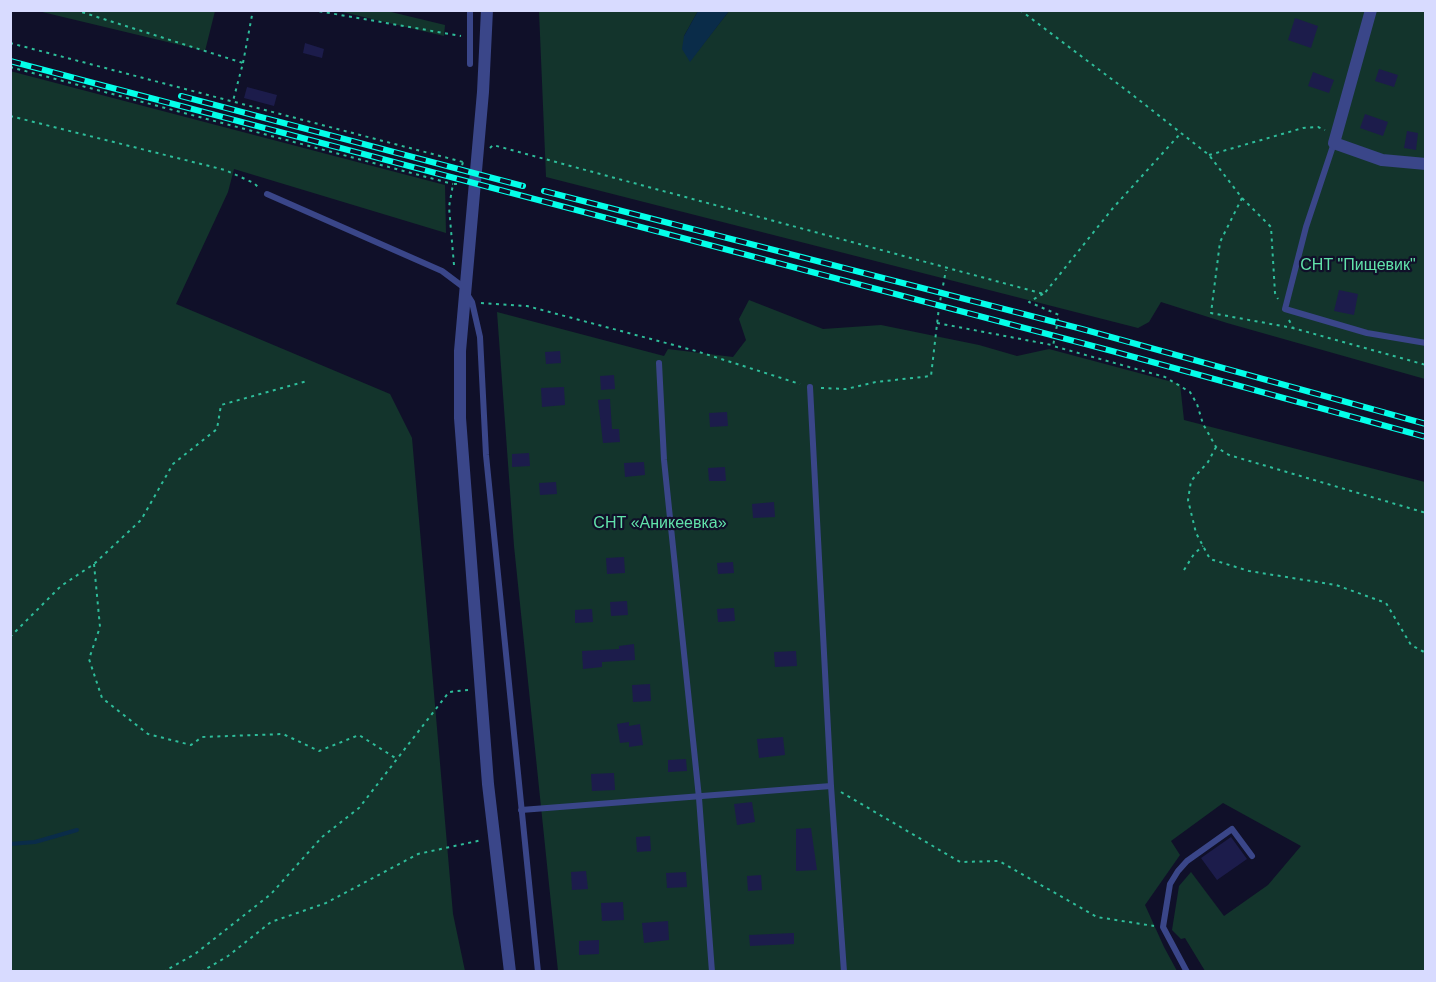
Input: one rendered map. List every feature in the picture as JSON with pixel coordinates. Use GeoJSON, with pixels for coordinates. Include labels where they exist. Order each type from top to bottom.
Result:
{"type":"FeatureCollection","features":[{"type":"Feature","properties":{"kind":"street"},"geometry":{"type":"LineString","coordinates":[[488,10],[460,351],[460,418],[479,685],[510,972]]}},
{"type":"Feature","properties":{"kind":"street"},"geometry":{"type":"LineString","coordinates":[[1371,10],[1334,143],[1382,160],[1425,164]]}},
{"type":"Feature","properties":{"kind":"lane"},"geometry":{"type":"LineString","coordinates":[[470,10],[470,64]]}},
{"type":"Feature","properties":{"kind":"lane"},"geometry":{"type":"LineString","coordinates":[[1334,143],[1306,227],[1285,309],[1366,333],[1425,343]]}},
{"type":"Feature","properties":{"kind":"lane"},"geometry":{"type":"LineString","coordinates":[[267,194],[425,263],[455,279],[472,302],[480,337],[486,455],[538,972]]}},
{"type":"Feature","properties":{"kind":"lane"},"geometry":{"type":"LineString","coordinates":[[659,363],[664,460],[699,798],[712,972]]}},
{"type":"Feature","properties":{"kind":"lane"},"geometry":{"type":"LineString","coordinates":[[810,387],[831,786],[844,972]]}},
{"type":"Feature","properties":{"kind":"lane"},"geometry":{"type":"LineString","coordinates":[[521,810],[831,786]]}},
{"type":"Feature","properties":{"kind":"lane"},"geometry":{"type":"LineString","coordinates":[[1187,972],[1163,927],[1170,884],[1187,861],[1232,829],[1252,856]]}},
{"type":"Feature","properties":{"kind":"path"},"geometry":{"type":"LineString","coordinates":[[75,10],[243,63]]}},
{"type":"Feature","properties":{"kind":"path"},"geometry":{"type":"LineString","coordinates":[[232,102],[243,63],[253,10]]}},
{"type":"Feature","properties":{"kind":"path"},"geometry":{"type":"LineString","coordinates":[[312,10],[461,36]]}},
{"type":"Feature","properties":{"kind":"path"},"geometry":{"type":"LineString","coordinates":[[1020,10],[1209,155],[1318,127],[1329,131],[1334,143]]}},
{"type":"Feature","properties":{"kind":"path"},"geometry":{"type":"LineString","coordinates":[[10,44],[451,160]]}},
{"type":"Feature","properties":{"kind":"path"},"geometry":{"type":"LineString","coordinates":[[10,67],[453,184],[457,184],[463,162]]}},
{"type":"Feature","properties":{"kind":"path"},"geometry":{"type":"LineString","coordinates":[[10,116],[225,170],[254,183],[267,194]]}},
{"type":"Feature","properties":{"kind":"path"},"geometry":{"type":"LineString","coordinates":[[1053,346],[1059,315],[1029,302],[1044,294],[1113,208],[1180,134]]}},
{"type":"Feature","properties":{"kind":"path"},"geometry":{"type":"LineString","coordinates":[[493,145],[1044,294]]}},
{"type":"Feature","properties":{"kind":"path"},"geometry":{"type":"LineString","coordinates":[[453,184],[449,207],[455,279]]}},
{"type":"Feature","properties":{"kind":"path"},"geometry":{"type":"LineString","coordinates":[[1242,198],[1220,242],[1211,313],[1293,328]]}},
{"type":"Feature","properties":{"kind":"path"},"geometry":{"type":"LineString","coordinates":[[472,302],[526,306],[696,351],[810,387],[846,389],[876,382],[931,376],[937,323],[947,268]]}},
{"type":"Feature","properties":{"kind":"path"},"geometry":{"type":"LineString","coordinates":[[937,323],[1053,346],[1165,377],[1190,392],[1197,404],[1203,424],[1216,447],[1229,455],[1425,513]]}},
{"type":"Feature","properties":{"kind":"path"},"geometry":{"type":"LineString","coordinates":[[10,638],[61,586],[94,564],[141,520],[173,464],[217,429],[221,405],[307,381]]}},
{"type":"Feature","properties":{"kind":"path"},"geometry":{"type":"LineString","coordinates":[[1216,447],[1208,462],[1191,481],[1188,500],[1196,533],[1210,559],[1249,570],[1336,585],[1386,603],[1411,645],[1425,653]]}},
{"type":"Feature","properties":{"kind":"path"},"geometry":{"type":"LineString","coordinates":[[1184,570],[1194,554],[1203,546]]}},
{"type":"Feature","properties":{"kind":"path"},"geometry":{"type":"LineString","coordinates":[[94,564],[100,627],[89,659],[102,698],[148,734],[191,745],[202,736],[283,734],[319,751],[359,735],[397,759]]}},
{"type":"Feature","properties":{"kind":"path"},"geometry":{"type":"LineString","coordinates":[[163,972],[195,954],[271,894],[322,837],[360,808],[449,692],[479,685]]}},
{"type":"Feature","properties":{"kind":"path"},"geometry":{"type":"LineString","coordinates":[[831,786],[960,862],[999,861],[1097,917],[1163,927]]}},
{"type":"Feature","properties":{"kind":"path"},"geometry":{"type":"LineString","coordinates":[[201,972],[228,956],[271,922],[326,903],[418,854],[494,837]]}},
{"type":"Feature","properties":{"kind":"green space"},"geometry":{"type":"Polygon","coordinates":[[[38,11],[215,11],[205,51],[38,11]]]}},
{"type":"Feature","properties":{"kind":"green space"},"geometry":{"type":"Polygon","coordinates":[[[338,11],[387,11],[445,25],[444,36],[338,11]]]}},
{"type":"Feature","properties":{"kind":"green space","name":"СНТ \"Пищевик\""},"geometry":{"type":"Polygon","coordinates":[[[539,11],[698,11],[684,36],[690,61],[729,11],[1425,11],[1425,379],[1161,302],[1149,322],[1138,328],[546,177],[539,11]]]}},
{"type":"Feature","properties":{"kind":"green space"},"geometry":{"type":"Polygon","coordinates":[[[10,71],[445,185],[446,233],[234,169],[228,192],[176,304],[390,394],[412,438],[453,914],[465,971],[11,971],[10,71]]]}},
{"type":"Feature","properties":{"kind":"green space","name":"СНТ «Аникеевка»"},"geometry":{"type":"Polygon","coordinates":[[[749,300],[823,329],[881,325],[979,345],[1017,356],[1049,349],[1180,384],[1184,420],[1425,482],[1425,971],[1205,971],[1185,938],[1181,939],[1172,930],[1179,886],[1191,872],[1224,916],[1268,885],[1301,846],[1223,803],[1171,841],[1180,855],[1145,905],[1177,971],[558,971],[514,546],[497,312],[664,356],[668,349],[733,357],[746,340],[739,319],[749,300]]]}},
{"type":"Feature","properties":{"kind":"water"},"geometry":{"type":"Polygon","coordinates":[[[698,11],[729,11],[690,62],[682,49],[684,36],[698,11]]]}},
{"type":"Feature","properties":{"kind":"building"},"geometry":{"type":"Polygon","coordinates":[[[1295,18],[1318,26],[1311,48],[1288,40],[1295,18]]]}},
{"type":"Feature","properties":{"kind":"building"},"geometry":{"type":"Polygon","coordinates":[[[305,43],[324,49],[322,58],[303,53],[305,43]]]}},
{"type":"Feature","properties":{"kind":"building"},"geometry":{"type":"Polygon","coordinates":[[[1379,69],[1398,75],[1394,87],[1375,81],[1379,69]]]}},
{"type":"Feature","properties":{"kind":"building"},"geometry":{"type":"Polygon","coordinates":[[[1313,72],[1334,80],[1329,93],[1308,86],[1313,72]]]}},
{"type":"Feature","properties":{"kind":"building"},"geometry":{"type":"Polygon","coordinates":[[[247,87],[277,95],[274,106],[244,98],[247,87]]]}},
{"type":"Feature","properties":{"kind":"building"},"geometry":{"type":"Polygon","coordinates":[[[1365,114],[1388,122],[1383,136],[1360,128],[1365,114]]]}},
{"type":"Feature","properties":{"kind":"building"},"geometry":{"type":"Polygon","coordinates":[[[1407,131],[1418,133],[1416,150],[1404,148],[1407,131]]]}},
{"type":"Feature","properties":{"kind":"building"},"geometry":{"type":"Polygon","coordinates":[[[1339,290],[1358,294],[1354,315],[1334,311],[1339,290]]]}},
{"type":"Feature","properties":{"kind":"building"},"geometry":{"type":"Polygon","coordinates":[[[560,351],[561,363],[546,364],[545,352],[560,351]]]}},
{"type":"Feature","properties":{"kind":"building"},"geometry":{"type":"Polygon","coordinates":[[[614,375],[615,389],[601,390],[600,376],[614,375]]]}},
{"type":"Feature","properties":{"kind":"building"},"geometry":{"type":"Polygon","coordinates":[[[564,387],[565,405],[542,407],[541,388],[564,387]]]}},
{"type":"Feature","properties":{"kind":"building"},"geometry":{"type":"Polygon","coordinates":[[[610,399],[612,429],[619,429],[620,442],[603,443],[598,400],[610,399]]]}},
{"type":"Feature","properties":{"kind":"building"},"geometry":{"type":"Polygon","coordinates":[[[727,412],[728,426],[710,427],[709,413],[727,412]]]}},
{"type":"Feature","properties":{"kind":"building"},"geometry":{"type":"Polygon","coordinates":[[[529,453],[530,466],[512,467],[512,454],[529,453]]]}},
{"type":"Feature","properties":{"kind":"building"},"geometry":{"type":"Polygon","coordinates":[[[644,462],[645,475],[625,477],[624,463],[644,462]]]}},
{"type":"Feature","properties":{"kind":"building"},"geometry":{"type":"Polygon","coordinates":[[[725,467],[726,481],[709,481],[708,468],[725,467]]]}},
{"type":"Feature","properties":{"kind":"building"},"geometry":{"type":"Polygon","coordinates":[[[556,482],[557,494],[540,495],[539,483],[556,482]]]}},
{"type":"Feature","properties":{"kind":"building"},"geometry":{"type":"Polygon","coordinates":[[[774,502],[775,517],[753,518],[752,504],[774,502]]]}},
{"type":"Feature","properties":{"kind":"building"},"geometry":{"type":"Polygon","coordinates":[[[624,557],[625,573],[607,574],[606,558],[624,557]]]}},
{"type":"Feature","properties":{"kind":"building"},"geometry":{"type":"Polygon","coordinates":[[[733,562],[734,573],[718,574],[717,563],[733,562]]]}},
{"type":"Feature","properties":{"kind":"building"},"geometry":{"type":"Polygon","coordinates":[[[627,601],[628,615],[611,616],[610,602],[627,601]]]}},
{"type":"Feature","properties":{"kind":"building"},"geometry":{"type":"Polygon","coordinates":[[[734,608],[735,621],[718,622],[717,609],[734,608]]]}},
{"type":"Feature","properties":{"kind":"building"},"geometry":{"type":"Polygon","coordinates":[[[592,609],[593,622],[575,623],[575,610],[592,609]]]}},
{"type":"Feature","properties":{"kind":"building"},"geometry":{"type":"Polygon","coordinates":[[[634,644],[635,660],[602,662],[602,667],[583,669],[582,651],[619,649],[619,646],[634,644]]]}},
{"type":"Feature","properties":{"kind":"building"},"geometry":{"type":"Polygon","coordinates":[[[796,651],[797,666],[775,667],[774,652],[796,651]]]}},
{"type":"Feature","properties":{"kind":"building"},"geometry":{"type":"Polygon","coordinates":[[[650,684],[651,701],[633,702],[632,685],[650,684]]]}},
{"type":"Feature","properties":{"kind":"building"},"geometry":{"type":"Polygon","coordinates":[[[629,722],[629,726],[640,724],[643,745],[629,747],[629,742],[620,743],[617,724],[629,722]]]}},
{"type":"Feature","properties":{"kind":"building"},"geometry":{"type":"Polygon","coordinates":[[[783,737],[785,755],[759,758],[757,739],[783,737]]]}},
{"type":"Feature","properties":{"kind":"building"},"geometry":{"type":"Polygon","coordinates":[[[686,759],[687,771],[668,772],[668,760],[686,759]]]}},
{"type":"Feature","properties":{"kind":"building"},"geometry":{"type":"Polygon","coordinates":[[[614,773],[615,790],[592,791],[591,774],[614,773]]]}},
{"type":"Feature","properties":{"kind":"building"},"geometry":{"type":"Polygon","coordinates":[[[752,802],[755,822],[737,825],[734,804],[752,802]]]}},
{"type":"Feature","properties":{"kind":"building"},"geometry":{"type":"Polygon","coordinates":[[[811,828],[817,870],[796,871],[796,829],[811,828]]]}},
{"type":"Feature","properties":{"kind":"building"},"geometry":{"type":"Polygon","coordinates":[[[650,836],[651,851],[637,852],[636,837],[650,836]]]}},
{"type":"Feature","properties":{"kind":"building"},"geometry":{"type":"Polygon","coordinates":[[[1231,837],[1247,859],[1217,880],[1201,858],[1231,837]]]}},
{"type":"Feature","properties":{"kind":"building"},"geometry":{"type":"Polygon","coordinates":[[[586,871],[588,889],[572,890],[571,872],[586,871]]]}},
{"type":"Feature","properties":{"kind":"building"},"geometry":{"type":"Polygon","coordinates":[[[686,872],[687,887],[667,888],[666,873],[686,872]]]}},
{"type":"Feature","properties":{"kind":"building"},"geometry":{"type":"Polygon","coordinates":[[[761,875],[762,890],[748,891],[747,876],[761,875]]]}},
{"type":"Feature","properties":{"kind":"building"},"geometry":{"type":"Polygon","coordinates":[[[623,902],[624,920],[602,921],[601,903],[623,902]]]}},
{"type":"Feature","properties":{"kind":"building"},"geometry":{"type":"Polygon","coordinates":[[[668,921],[669,940],[644,943],[642,923],[668,921]]]}},
{"type":"Feature","properties":{"kind":"building"},"geometry":{"type":"Polygon","coordinates":[[[794,933],[794,944],[750,946],[749,935],[794,933]]]}},
{"type":"Feature","properties":{"kind":"building"},"geometry":{"type":"Polygon","coordinates":[[[599,940],[599,954],[579,955],[579,941],[599,940]]]}},
{"type":"Feature","properties":{"kind":"waterway"},"geometry":{"type":"LineString","coordinates":[[10,844],[35,842],[77,830]]}},
{"type":"Feature","properties":{"kind":"railway"},"geometry":{"type":"LineString","coordinates":[[10,61],[1112,351],[1426,437]]}},
{"type":"Feature","properties":{"kind":"railway"},"geometry":{"type":"LineString","coordinates":[[181,96],[523,186]]}},
{"type":"Feature","properties":{"kind":"railway"},"geometry":{"type":"LineString","coordinates":[[544,191],[1082,329],[1426,424]]}}]}
